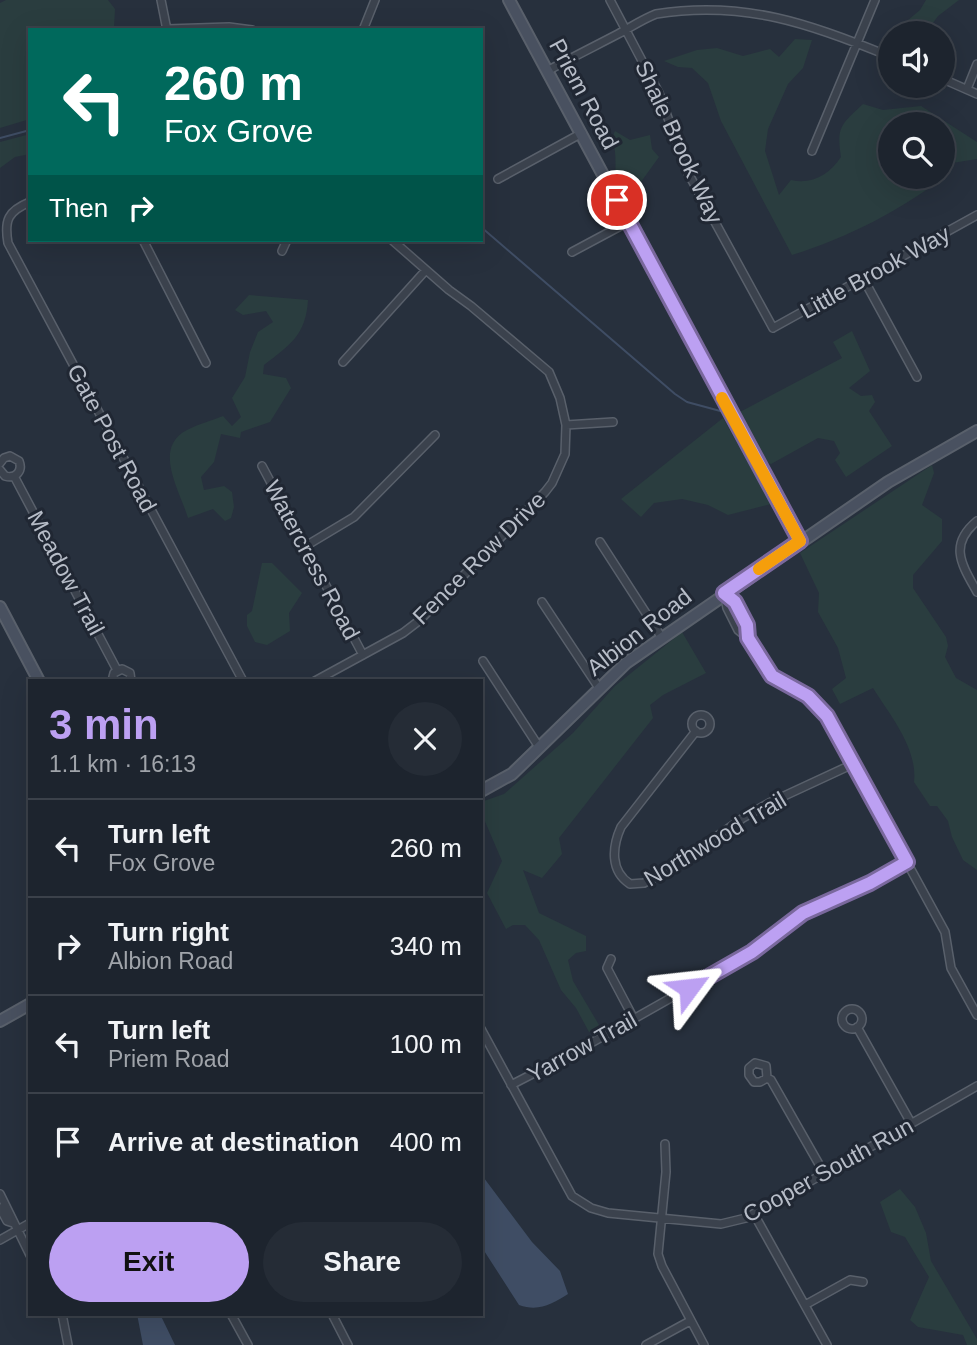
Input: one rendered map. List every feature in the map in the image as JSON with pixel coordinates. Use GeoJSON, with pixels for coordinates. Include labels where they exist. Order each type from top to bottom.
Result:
{"type":"FeatureCollection","features":[{"type":"Feature","properties":{"kind":"street"},"geometry":{"type":"LineString","coordinates":[[161,0],[167,28]]}},
{"type":"Feature","properties":{"kind":"street"},"geometry":{"type":"LineString","coordinates":[[364,28],[375,0]]}},
{"type":"Feature","properties":{"kind":"street","name":"Priem Road"},"geometry":{"type":"LineString","coordinates":[[509,0],[800,541]]}},
{"type":"Feature","properties":{"kind":"street","name":"Shale Brook Way"},"geometry":{"type":"LineString","coordinates":[[610,0],[659,93],[687,171],[773,328]]}},
{"type":"Feature","properties":{"kind":"street"},"geometry":{"type":"LineString","coordinates":[[812,151],[875,0]]}},
{"type":"Feature","properties":{"kind":"street"},"geometry":{"type":"LineString","coordinates":[[547,71],[654,15],[719,2],[752,4],[774,9],[878,52]]}},
{"type":"Feature","properties":{"kind":"street"},"geometry":{"type":"LineString","coordinates":[[208,28],[237,28]]}},
{"type":"Feature","properties":{"kind":"street"},"geometry":{"type":"LineString","coordinates":[[967,89],[977,64]]}},
{"type":"Feature","properties":{"kind":"street"},"geometry":{"type":"LineString","coordinates":[[955,84],[977,94]]}},
{"type":"Feature","properties":{"kind":"street"},"geometry":{"type":"LineString","coordinates":[[498,179],[582,133]]}},
{"type":"Feature","properties":{"kind":"street","name":"Gate Post Road"},"geometry":{"type":"LineString","coordinates":[[28,203],[15,208],[5,226],[8,243],[242,679]]}},
{"type":"Feature","properties":{"kind":"street","name":"Little Brook Way"},"geometry":{"type":"LineString","coordinates":[[773,328],[977,215]]}},
{"type":"Feature","properties":{"kind":"street"},"geometry":{"type":"LineString","coordinates":[[572,252],[628,222]]}},
{"type":"Feature","properties":{"kind":"street"},"geometry":{"type":"LineString","coordinates":[[144,242],[206,363]]}},
{"type":"Feature","properties":{"kind":"street"},"geometry":{"type":"LineString","coordinates":[[282,251],[286,242]]}},
{"type":"Feature","properties":{"kind":"street"},"geometry":{"type":"LineString","coordinates":[[394,242],[549,372],[560,398],[566,425],[613,422]]}},
{"type":"Feature","properties":{"kind":"street"},"geometry":{"type":"LineString","coordinates":[[344,362],[426,270]]}},
{"type":"Feature","properties":{"kind":"street"},"geometry":{"type":"LineString","coordinates":[[863,278],[917,377]]}},
{"type":"Feature","properties":{"kind":"street","name":"Fence Row Drive"},"geometry":{"type":"LineString","coordinates":[[319,679],[420,621],[552,483],[565,454],[566,425]]}},
{"type":"Feature","properties":{"kind":"street","name":"Albion Road"},"geometry":{"type":"LineString","coordinates":[[483,790],[512,775],[626,663],[888,482],[977,431]]}},
{"type":"Feature","properties":{"kind":"street"},"geometry":{"type":"LineString","coordinates":[[304,547],[354,517],[435,435]]}},
{"type":"Feature","properties":{"kind":"street","name":"Meadow Trail"},"geometry":{"type":"LineString","coordinates":[[0,450],[2,461],[10,456],[19,461],[20,470],[15,476],[117,670],[128,671],[130,679]]}},
{"type":"Feature","properties":{"kind":"street","name":"Watercress Road"},"geometry":{"type":"LineString","coordinates":[[262,466],[363,655]]}},
{"type":"Feature","properties":{"kind":"street"},"geometry":{"type":"LineString","coordinates":[[0,471],[8,477],[15,476]]}},
{"type":"Feature","properties":{"kind":"street"},"geometry":{"type":"LineString","coordinates":[[977,521],[967,530],[960,545],[961,563],[977,592]]}},
{"type":"Feature","properties":{"kind":"street"},"geometry":{"type":"LineString","coordinates":[[600,541],[662,638]]}},
{"type":"Feature","properties":{"kind":"street"},"geometry":{"type":"LineString","coordinates":[[724,593],[735,602],[747,625],[748,638],[772,676],[808,696],[827,716],[945,932],[951,968],[977,1015]]}},
{"type":"Feature","properties":{"kind":"street"},"geometry":{"type":"LineString","coordinates":[[542,602],[599,688]]}},
{"type":"Feature","properties":{"kind":"street"},"geometry":{"type":"LineString","coordinates":[[0,607],[39,679]]}},
{"type":"Feature","properties":{"kind":"street"},"geometry":{"type":"LineString","coordinates":[[483,661],[539,747]]}},
{"type":"Feature","properties":{"kind":"street"},"geometry":{"type":"LineString","coordinates":[[112,679],[117,670]]}},
{"type":"Feature","properties":{"kind":"street","name":"Northwood Trail"},"geometry":{"type":"LineString","coordinates":[[696,731],[621,827],[614,846],[615,862],[621,877],[630,884],[640,885],[769,803],[815,784],[853,764]]}},
{"type":"Feature","properties":{"kind":"street","name":"Yarrow Trail"},"geometry":{"type":"LineString","coordinates":[[511,1085],[752,952],[803,913],[870,883],[907,862]]}},
{"type":"Feature","properties":{"kind":"street"},"geometry":{"type":"LineString","coordinates":[[611,959],[607,968],[634,1019]]}},
{"type":"Feature","properties":{"kind":"street"},"geometry":{"type":"LineString","coordinates":[[0,1021],[28,1005]]}},
{"type":"Feature","properties":{"kind":"street"},"geometry":{"type":"LineString","coordinates":[[857,1027],[911,1123]]}},
{"type":"Feature","properties":{"kind":"street","name":"Cooper South Run"},"geometry":{"type":"LineString","coordinates":[[483,1033],[572,1196],[597,1210],[661,1219],[720,1224],[738,1221],[977,1086]]}},
{"type":"Feature","properties":{"kind":"street"},"geometry":{"type":"LineString","coordinates":[[767,1077],[824,1173]]}},
{"type":"Feature","properties":{"kind":"street"},"geometry":{"type":"LineString","coordinates":[[665,1144],[666,1172],[658,1246],[660,1260],[704,1345]]}},
{"type":"Feature","properties":{"kind":"street"},"geometry":{"type":"LineString","coordinates":[[0,1194],[28,1251]]}},
{"type":"Feature","properties":{"kind":"street"},"geometry":{"type":"LineString","coordinates":[[0,1208],[7,1221],[15,1227]]}},
{"type":"Feature","properties":{"kind":"street"},"geometry":{"type":"LineString","coordinates":[[754,1214],[827,1345]]}},
{"type":"Feature","properties":{"kind":"street"},"geometry":{"type":"LineString","coordinates":[[0,1240],[15,1227],[28,1224]]}},
{"type":"Feature","properties":{"kind":"street"},"geometry":{"type":"LineString","coordinates":[[805,1305],[850,1280],[863,1282]]}},
{"type":"Feature","properties":{"kind":"street"},"geometry":{"type":"LineString","coordinates":[[62,1316],[68,1345]]}},
{"type":"Feature","properties":{"kind":"street"},"geometry":{"type":"LineString","coordinates":[[232,1316],[248,1345]]}},
{"type":"Feature","properties":{"kind":"street"},"geometry":{"type":"LineString","coordinates":[[333,1316],[348,1345]]}},
{"type":"Feature","properties":{"kind":"street"},"geometry":{"type":"LineString","coordinates":[[646,1345],[690,1321]]}},
{"type":"Feature","properties":{"kind":"shaded area"},"geometry":{"type":"Polygon","coordinates":[[[6,0],[108,0],[115,9],[114,28],[28,28],[28,120],[0,128],[0,3],[6,0]]]}},
{"type":"Feature","properties":{"kind":"shaded area"},"geometry":{"type":"Polygon","coordinates":[[[926,0],[959,0],[934,21],[907,21],[920,10],[926,0]]]}},
{"type":"Feature","properties":{"kind":"shaded area"},"geometry":{"type":"Polygon","coordinates":[[[795,39],[812,40],[803,68],[788,84],[768,129],[765,151],[779,195],[791,180],[806,181],[820,177],[837,163],[841,157],[839,138],[842,126],[863,104],[883,110],[921,106],[930,112],[878,112],[878,189],[928,189],[854,231],[792,255],[721,121],[708,83],[692,68],[678,67],[664,61],[697,50],[717,48],[743,56],[770,49],[779,57],[795,39]]]}},
{"type":"Feature","properties":{"kind":"shaded area"},"geometry":{"type":"Polygon","coordinates":[[[955,128],[977,142],[977,159],[955,163],[955,128]]]}},
{"type":"Feature","properties":{"kind":"shaded area"},"geometry":{"type":"Polygon","coordinates":[[[615,131],[630,140],[650,135],[652,149],[659,157],[638,186],[625,196],[616,191],[612,138],[615,131]]]}},
{"type":"Feature","properties":{"kind":"shaded area"},"geometry":{"type":"Polygon","coordinates":[[[28,135],[28,154],[15,157],[0,168],[0,142],[28,135]]]}},
{"type":"Feature","properties":{"kind":"shaded area"},"geometry":{"type":"Polygon","coordinates":[[[249,295],[308,300],[300,331],[289,345],[264,365],[263,374],[286,378],[291,388],[270,422],[241,432],[240,438],[221,434],[214,462],[201,477],[204,490],[224,486],[232,492],[234,507],[231,518],[225,521],[213,509],[188,518],[171,471],[171,448],[177,438],[191,428],[223,416],[232,426],[241,417],[232,398],[245,377],[250,352],[258,332],[273,322],[266,311],[243,315],[235,310],[249,295]]]}},
{"type":"Feature","properties":{"kind":"shaded area"},"geometry":{"type":"Polygon","coordinates":[[[852,331],[870,371],[849,388],[861,396],[872,395],[875,402],[869,411],[892,446],[846,477],[835,460],[840,453],[834,441],[818,438],[771,464],[763,461],[738,413],[842,358],[833,342],[852,331]]]}},
{"type":"Feature","properties":{"kind":"shaded area"},"geometry":{"type":"Polygon","coordinates":[[[723,418],[771,504],[728,515],[708,505],[682,499],[654,503],[641,517],[621,499],[723,418]]]}},
{"type":"Feature","properties":{"kind":"shaded area"},"geometry":{"type":"Polygon","coordinates":[[[932,465],[934,473],[922,505],[942,519],[942,541],[913,575],[913,588],[946,637],[948,646],[945,657],[956,678],[977,690],[977,870],[963,860],[948,821],[937,806],[930,806],[914,782],[912,757],[907,745],[873,688],[840,704],[832,689],[846,678],[838,648],[818,612],[819,593],[800,553],[932,465]]]}},
{"type":"Feature","properties":{"kind":"shaded area"},"geometry":{"type":"Polygon","coordinates":[[[262,563],[272,563],[302,593],[289,613],[290,631],[267,645],[255,642],[247,626],[247,615],[252,611],[262,563]]]}},
{"type":"Feature","properties":{"kind":"shaded area"},"geometry":{"type":"Polygon","coordinates":[[[682,632],[706,673],[663,695],[650,705],[653,718],[559,838],[562,854],[542,878],[523,870],[539,913],[586,936],[586,951],[576,953],[568,960],[573,981],[599,1025],[589,1032],[576,1008],[561,990],[539,940],[525,925],[513,925],[506,929],[487,893],[502,861],[483,817],[483,801],[504,794],[573,733],[615,686],[682,632]]]}},
{"type":"Feature","properties":{"kind":"shaded area"},"geometry":{"type":"Polygon","coordinates":[[[900,1189],[915,1207],[926,1233],[931,1261],[977,1339],[977,1345],[967,1345],[963,1335],[918,1327],[910,1320],[929,1277],[905,1237],[891,1232],[880,1202],[900,1189]]]}},
{"type":"Feature","properties":{"kind":"water"},"geometry":{"type":"Polygon","coordinates":[[[483,1179],[532,1242],[560,1271],[568,1294],[551,1304],[539,1307],[519,1305],[483,1249],[483,1179]]]}},
{"type":"Feature","properties":{"kind":"water"},"geometry":{"type":"Polygon","coordinates":[[[137,1316],[161,1316],[175,1345],[143,1345],[137,1316]]]}},
{"type":"Feature","properties":{"kind":"waterway"},"geometry":{"type":"LineString","coordinates":[[0,138],[28,131]]}},
{"type":"Feature","properties":{"kind":"waterway"},"geometry":{"type":"LineString","coordinates":[[483,229],[675,394],[687,402],[724,412]]}},
{"type":"Feature","properties":{"kind":"slow traffic"},"geometry":{"type":"LineString","coordinates":[[722,398],[800,541],[759,569]]}},
{"type":"Feature","properties":{"kind":"route"},"geometry":{"type":"LineString","coordinates":[[617,200],[800,541],[724,593],[735,602],[747,625],[748,638],[772,676],[808,696],[827,716],[907,862],[870,883],[803,913],[752,952],[689,988]]}}]}
